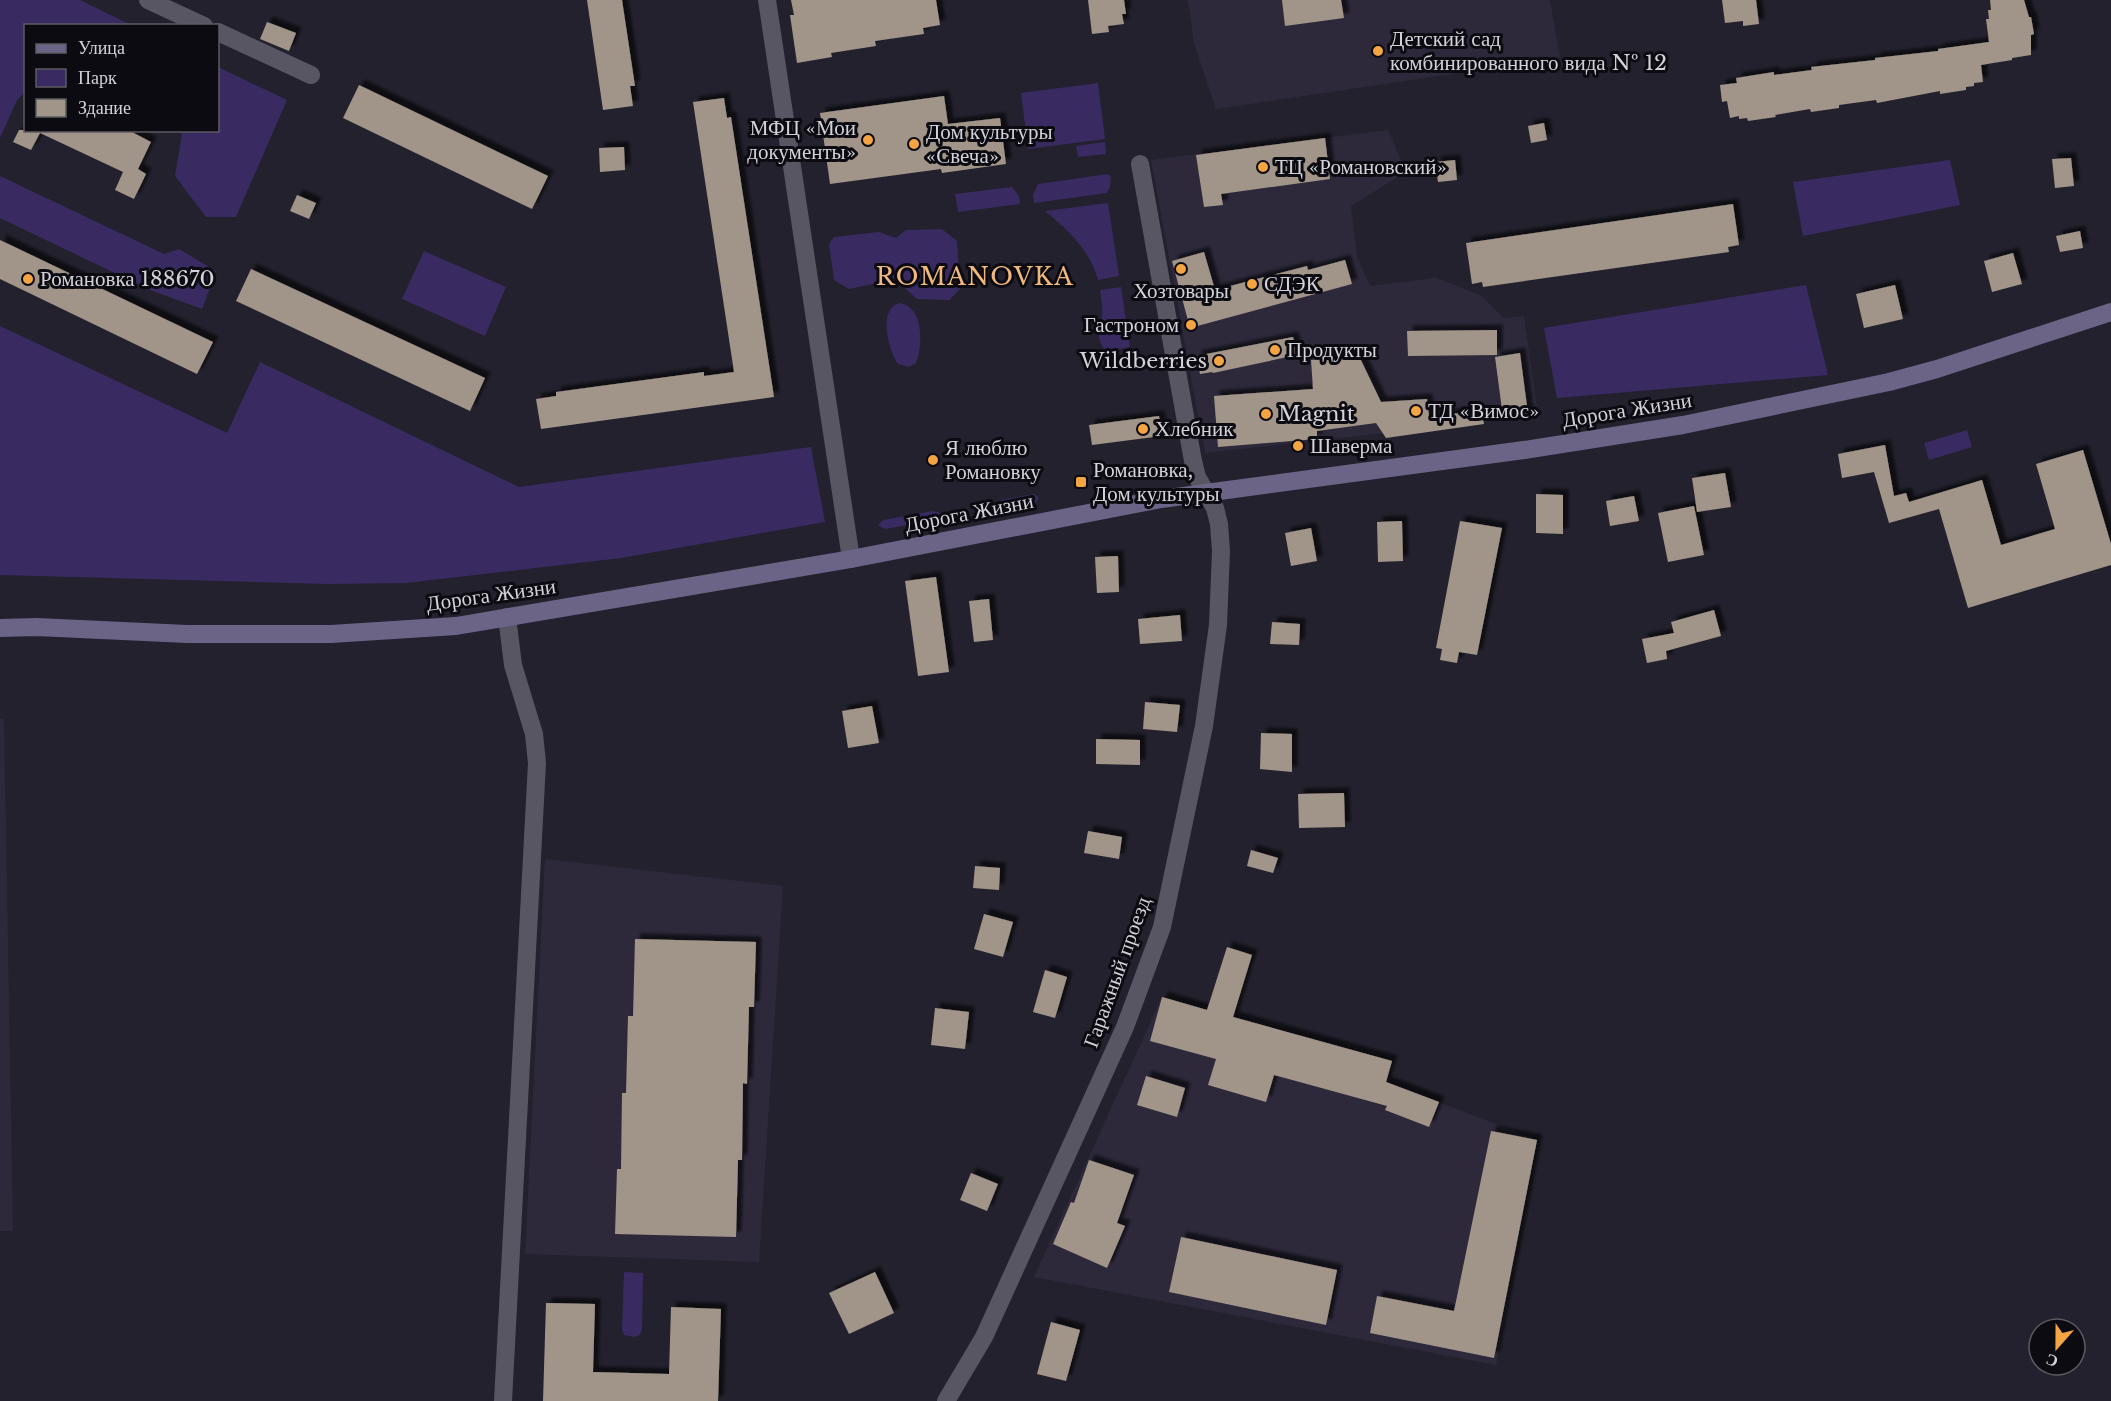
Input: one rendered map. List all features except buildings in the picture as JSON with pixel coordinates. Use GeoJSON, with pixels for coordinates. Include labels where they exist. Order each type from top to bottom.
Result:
{"type":"FeatureCollection","features":[{"type":"Feature","properties":{"kind":"main road","name":"Дорога Жизни"},"geometry":{"type":"LineString","coordinates":[[0,628],[37,627],[186,634],[331,634],[456,626],[851,559],[1150,501],[1524,450],[1683,425],[1888,382],[1937,369],[2111,312]]}},
{"type":"Feature","properties":{"kind":"street"},"geometry":{"type":"LineString","coordinates":[[148,0],[200,24]]}},
{"type":"Feature","properties":{"kind":"street"},"geometry":{"type":"LineString","coordinates":[[767,0],[851,559]]}},
{"type":"Feature","properties":{"kind":"street"},"geometry":{"type":"LineString","coordinates":[[219,32],[311,75]]}},
{"type":"Feature","properties":{"kind":"street","name":"Гаражный проезд"},"geometry":{"type":"LineString","coordinates":[[946,1401],[984,1337],[1125,1027],[1162,927],[1204,726],[1218,625],[1221,551],[1219,524],[1215,508],[1197,477],[1193,461],[1140,164]]}},
{"type":"Feature","properties":{"kind":"street"},"geometry":{"type":"LineString","coordinates":[[503,1401],[537,763],[534,734],[513,665],[507,617]]}},
{"type":"Feature","properties":{"kind":"shaded area","name":"Детский сад комбинированного вида № 12"},"geometry":{"type":"Polygon","coordinates":[[[1188,0],[1550,0],[1560,58],[1216,109],[1194,43],[1188,0]]]}},
{"type":"Feature","properties":{"kind":"shaded area"},"geometry":{"type":"Polygon","coordinates":[[[1388,130],[1406,172],[1351,206],[1357,257],[1370,286],[1436,278],[1480,295],[1504,318],[1524,316],[1538,416],[1205,453],[1151,160],[1388,130]]]}},
{"type":"Feature","properties":{"kind":"shaded area"},"geometry":{"type":"Polygon","coordinates":[[[0,719],[4,719],[13,1231],[0,1231],[0,719]]]}},
{"type":"Feature","properties":{"kind":"shaded area"},"geometry":{"type":"Polygon","coordinates":[[[545,859],[783,886],[759,1262],[525,1254],[545,859]]]}},
{"type":"Feature","properties":{"kind":"shaded area"},"geometry":{"type":"Polygon","coordinates":[[[1162,997],[1392,1061],[1387,1082],[1537,1140],[1496,1365],[1034,1277],[1162,997]]]}},
{"type":"Feature","properties":{"kind":"green space"},"geometry":{"type":"Polygon","coordinates":[[[0,0],[80,0],[129,24],[24,24],[24,93],[17,100],[0,138],[0,0]]]}},
{"type":"Feature","properties":{"kind":"green space"},"geometry":{"type":"Polygon","coordinates":[[[219,67],[287,100],[236,217],[206,217],[175,176],[182,134],[179,132],[219,132],[219,67]]]}},
{"type":"Feature","properties":{"kind":"green space"},"geometry":{"type":"Polygon","coordinates":[[[1098,83],[1105,139],[1028,149],[1021,93],[1098,83]]]}},
{"type":"Feature","properties":{"kind":"green space"},"geometry":{"type":"Polygon","coordinates":[[[1105,142],[1106,154],[1078,157],[1076,146],[1105,142]]]}},
{"type":"Feature","properties":{"kind":"green space"},"geometry":{"type":"Polygon","coordinates":[[[1950,160],[1960,205],[1803,236],[1793,182],[1950,160]]]}},
{"type":"Feature","properties":{"kind":"green space"},"geometry":{"type":"Polygon","coordinates":[[[1108,174],[1111,177],[1107,193],[1034,203],[1033,195],[1038,184],[1108,174]]]}},
{"type":"Feature","properties":{"kind":"green space"},"geometry":{"type":"Polygon","coordinates":[[[0,176],[164,254],[179,249],[216,271],[202,309],[150,290],[0,218],[0,176]]]}},
{"type":"Feature","properties":{"kind":"green space"},"geometry":{"type":"Polygon","coordinates":[[[1012,187],[1019,196],[1020,204],[958,212],[955,194],[1012,187]]]}},
{"type":"Feature","properties":{"kind":"green space"},"geometry":{"type":"Polygon","coordinates":[[[1108,203],[1119,276],[1098,280],[1084,250],[1070,233],[1045,211],[1108,203]]]}},
{"type":"Feature","properties":{"kind":"green space"},"geometry":{"type":"Polygon","coordinates":[[[942,229],[957,241],[960,289],[949,300],[917,299],[888,273],[877,283],[849,289],[834,280],[829,244],[834,237],[879,232],[896,238],[906,230],[942,229]]]}},
{"type":"Feature","properties":{"kind":"green space"},"geometry":{"type":"Polygon","coordinates":[[[424,251],[506,287],[485,336],[402,299],[424,251]]]}},
{"type":"Feature","properties":{"kind":"green space"},"geometry":{"type":"Polygon","coordinates":[[[1806,285],[1828,375],[1557,398],[1544,328],[1806,285]]]}},
{"type":"Feature","properties":{"kind":"green space"},"geometry":{"type":"Polygon","coordinates":[[[1121,287],[1130,347],[1104,349],[1099,336],[1102,312],[1100,290],[1121,287]]]}},
{"type":"Feature","properties":{"kind":"green space"},"geometry":{"type":"Polygon","coordinates":[[[899,303],[913,311],[920,328],[918,356],[916,363],[909,367],[898,364],[891,350],[887,331],[888,314],[892,307],[899,303]]]}},
{"type":"Feature","properties":{"kind":"green space"},"geometry":{"type":"Polygon","coordinates":[[[0,326],[227,433],[260,362],[519,487],[811,447],[825,522],[621,558],[406,583],[329,584],[0,575],[0,326]]]}},
{"type":"Feature","properties":{"kind":"green space"},"geometry":{"type":"Polygon","coordinates":[[[1967,430],[1972,447],[1929,460],[1924,443],[1967,430]]]}},
{"type":"Feature","properties":{"kind":"green space"},"geometry":{"type":"Polygon","coordinates":[[[1034,494],[1039,498],[1034,505],[1002,509],[999,505],[1001,500],[1034,494]]]}},
{"type":"Feature","properties":{"kind":"green space"},"geometry":{"type":"Polygon","coordinates":[[[933,511],[941,513],[936,520],[885,529],[878,525],[883,520],[933,511]]]}},
{"type":"Feature","properties":{"kind":"green space"},"geometry":{"type":"Polygon","coordinates":[[[624,1272],[643,1273],[642,1330],[640,1335],[635,1337],[624,1335],[622,1330],[624,1272]]]}},
{"type":"Feature","properties":{"kind":"place","name":"Детский сад комбинированного вида № 12"},"geometry":{"type":"Point","coordinates":[1378,51]}},
{"type":"Feature","properties":{"kind":"place","name":"МФЦ «Мои документы»"},"geometry":{"type":"Point","coordinates":[868,140]}},
{"type":"Feature","properties":{"kind":"place","name":"Дом культуры «Свеча»"},"geometry":{"type":"Point","coordinates":[914,144]}},
{"type":"Feature","properties":{"kind":"place","name":"ТЦ «Романовский»"},"geometry":{"type":"Point","coordinates":[1263,167]}},
{"type":"Feature","properties":{"kind":"place","name":"Хозтовары"},"geometry":{"type":"Point","coordinates":[1181,269]}},
{"type":"Feature","properties":{"kind":"place","name":"Романовка 188670"},"geometry":{"type":"Point","coordinates":[28,279]}},
{"type":"Feature","properties":{"kind":"place","name":"СДЭК"},"geometry":{"type":"Point","coordinates":[1252,284]}},
{"type":"Feature","properties":{"kind":"place","name":"Гастроном"},"geometry":{"type":"Point","coordinates":[1191,325]}},
{"type":"Feature","properties":{"kind":"place","name":"Продукты"},"geometry":{"type":"Point","coordinates":[1275,350]}},
{"type":"Feature","properties":{"kind":"place","name":"Wildberries"},"geometry":{"type":"Point","coordinates":[1219,361]}},
{"type":"Feature","properties":{"kind":"place","name":"ТД «Вимос»"},"geometry":{"type":"Point","coordinates":[1416,411]}},
{"type":"Feature","properties":{"kind":"place","name":"Magnit"},"geometry":{"type":"Point","coordinates":[1266,414]}},
{"type":"Feature","properties":{"kind":"place","name":"Хлебник"},"geometry":{"type":"Point","coordinates":[1143,429]}},
{"type":"Feature","properties":{"kind":"place","name":"Шаверма"},"geometry":{"type":"Point","coordinates":[1298,446]}},
{"type":"Feature","properties":{"kind":"place","name":"Я люблю Романовку"},"geometry":{"type":"Point","coordinates":[933,460]}},
{"type":"Feature","properties":{"kind":"place","name":"Романовка, Дом культуры"},"geometry":{"type":"Point","coordinates":[1081,482]}},
{"type":"Feature","properties":{"kind":"district","name":"ROMANOVKA"},"geometry":{"type":"Point","coordinates":[975,276]}}]}
